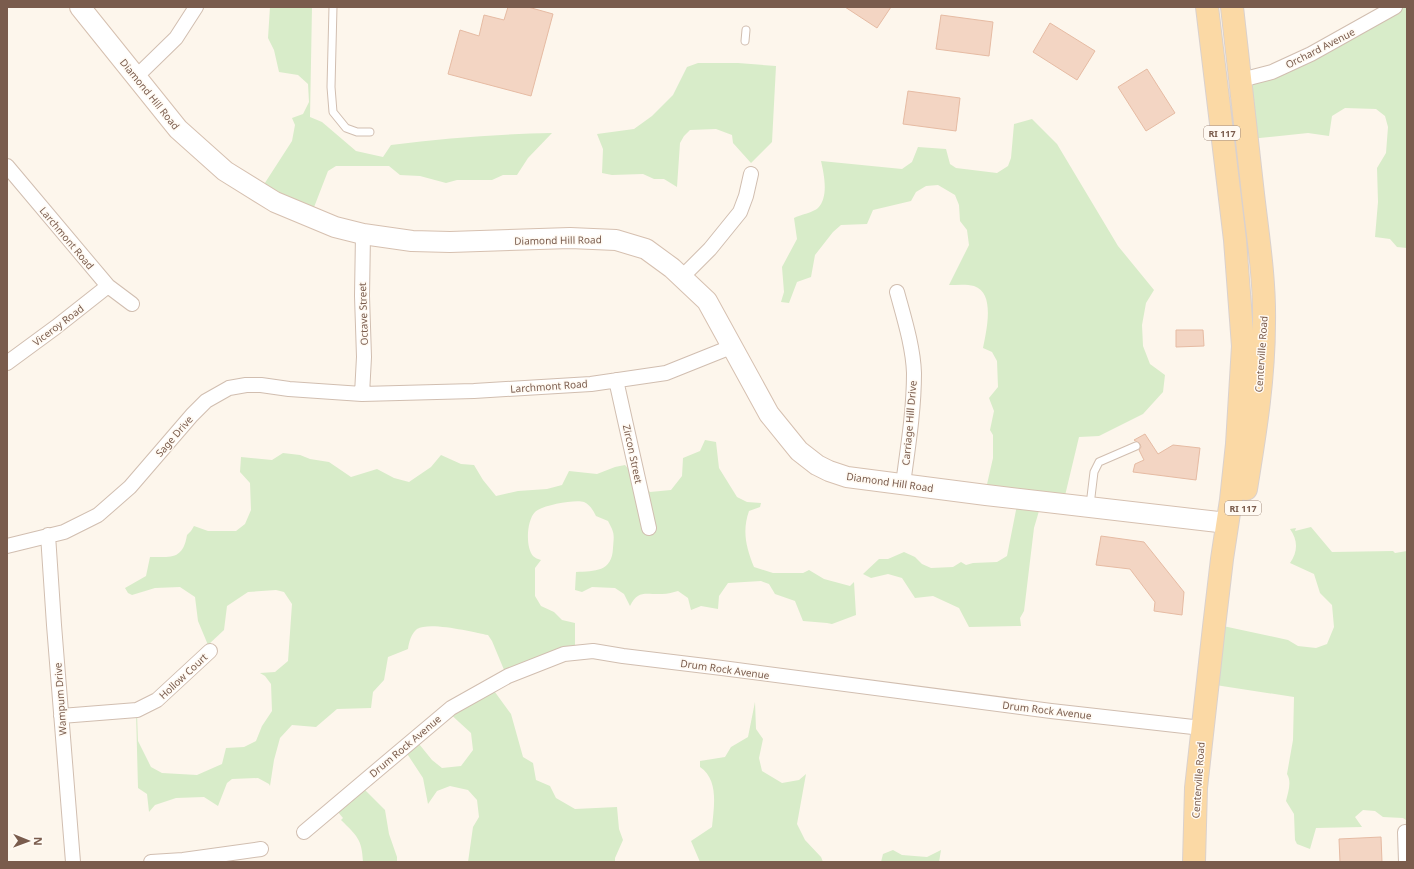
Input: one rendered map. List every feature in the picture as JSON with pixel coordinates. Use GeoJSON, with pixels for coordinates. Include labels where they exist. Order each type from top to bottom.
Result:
{"type":"FeatureCollection","features":[{"type":"Feature","properties":{"kind":"main road","name":"Centerville Road"},"geometry":{"type":"LineString","coordinates":[[1207,7],[1225,152],[1243,346],[1234,523]]}},
{"type":"Feature","properties":{"kind":"main road","name":"Centerville Road"},"geometry":{"type":"LineString","coordinates":[[1194,862],[1196,788],[1202,728],[1234,523],[1254,438],[1261,376],[1264,324],[1261,264],[1232,7]]}},
{"type":"Feature","properties":{"kind":"main road"},"geometry":{"type":"LineString","coordinates":[[1236,260],[1261,264]]}},
{"type":"Feature","properties":{"kind":"main road"},"geometry":{"type":"LineString","coordinates":[[1237,281],[1261,264]]}},
{"type":"Feature","properties":{"kind":"street","name":"Diamond Hill Road"},"geometry":{"type":"LineString","coordinates":[[80,7],[178,129],[225,171],[275,202],[335,226],[363,234],[412,241],[450,242],[570,238],[616,240],[646,249],[672,268],[707,301],[769,414],[799,451],[817,465],[829,471],[847,476],[903,484],[1234,523]]}},
{"type":"Feature","properties":{"kind":"street"},"geometry":{"type":"LineString","coordinates":[[136,77],[176,38],[196,7]]}},
{"type":"Feature","properties":{"kind":"street","name":"Orchard Avenue"},"geometry":{"type":"LineString","coordinates":[[1240,80],[1272,72],[1311,54],[1395,7]]}},
{"type":"Feature","properties":{"kind":"street","name":"Larchmont Road"},"geometry":{"type":"LineString","coordinates":[[7,166],[108,286],[132,304]]}},
{"type":"Feature","properties":{"kind":"street"},"geometry":{"type":"LineString","coordinates":[[682,277],[710,249],[740,212],[746,196],[751,174]]}},
{"type":"Feature","properties":{"kind":"street","name":"Octave Street"},"geometry":{"type":"LineString","coordinates":[[362,394],[364,358],[362,296],[363,234]]}},
{"type":"Feature","properties":{"kind":"street","name":"Viceroy Road"},"geometry":{"type":"LineString","coordinates":[[7,363],[108,286]]}},
{"type":"Feature","properties":{"kind":"street","name":"Carriage Hill Drive"},"geometry":{"type":"LineString","coordinates":[[897,292],[909,342],[914,372],[909,437],[903,484]]}},
{"type":"Feature","properties":{"kind":"street","name":"Larchmont Road"},"geometry":{"type":"LineString","coordinates":[[362,394],[474,391],[591,384],[666,373],[731,347]]}},
{"type":"Feature","properties":{"kind":"street","name":"Zircon Street"},"geometry":{"type":"LineString","coordinates":[[616,380],[649,528]]}},
{"type":"Feature","properties":{"kind":"street","name":"Sage Drive"},"geometry":{"type":"LineString","coordinates":[[7,546],[64,532],[98,515],[130,487],[192,415],[206,402],[229,388],[246,385],[261,385],[289,389],[362,394]]}},
{"type":"Feature","properties":{"kind":"street","name":"Wampum Drive"},"geometry":{"type":"LineString","coordinates":[[48,535],[73,862]]}},
{"type":"Feature","properties":{"kind":"street","name":"Hollow Court"},"geometry":{"type":"LineString","coordinates":[[61,716],[137,710],[157,700],[210,650]]}},
{"type":"Feature","properties":{"kind":"street","name":"Drum Rock Avenue"},"geometry":{"type":"LineString","coordinates":[[304,832],[450,708],[508,676],[564,654],[593,651],[1051,712],[1202,728]]}},
{"type":"Feature","properties":{"kind":"street"},"geometry":{"type":"LineString","coordinates":[[1405,832],[1406,862]]}},
{"type":"Feature","properties":{"kind":"street"},"geometry":{"type":"LineString","coordinates":[[151,862],[183,860],[261,849]]}},
{"type":"Feature","properties":{"kind":"lane"},"geometry":{"type":"LineString","coordinates":[[333,7],[331,88],[333,112],[346,128],[357,132],[370,132]]}},
{"type":"Feature","properties":{"kind":"lane"},"geometry":{"type":"LineString","coordinates":[[745,41],[746,30]]}},
{"type":"Feature","properties":{"kind":"lane"},"geometry":{"type":"LineString","coordinates":[[1089,507],[1094,472],[1099,462],[1136,446]]}},
{"type":"Feature","properties":{"kind":"green space"},"geometry":{"type":"Polygon","coordinates":[[[270,7],[312,7],[310,117],[322,122],[356,151],[383,157],[391,145],[432,140],[512,134],[552,133],[528,158],[517,175],[503,175],[492,180],[457,180],[446,183],[420,176],[400,175],[389,166],[336,166],[328,171],[311,215],[261,189],[292,141],[295,125],[292,118],[303,114],[309,102],[308,84],[298,75],[279,72],[274,50],[268,38],[270,7]]]}},
{"type":"Feature","properties":{"kind":"green space"},"geometry":{"type":"Polygon","coordinates":[[[1396,7],[1407,7],[1407,248],[1397,247],[1390,239],[1375,237],[1378,202],[1377,168],[1386,153],[1388,127],[1385,116],[1376,109],[1345,108],[1332,116],[1329,136],[1308,133],[1250,139],[1244,79],[1396,7]]]}},
{"type":"Feature","properties":{"kind":"green space"},"geometry":{"type":"Polygon","coordinates":[[[698,63],[738,63],[776,66],[772,142],[751,163],[733,143],[732,135],[716,129],[690,130],[680,143],[677,187],[664,179],[654,179],[643,174],[612,175],[602,173],[603,149],[597,134],[634,129],[652,116],[673,95],[687,67],[698,63]]]}},
{"type":"Feature","properties":{"kind":"green space"},"geometry":{"type":"Polygon","coordinates":[[[1032,119],[1057,144],[1118,246],[1154,290],[1146,303],[1142,325],[1143,346],[1150,364],[1165,375],[1163,392],[1143,414],[1099,436],[1079,437],[1063,504],[1041,504],[1034,528],[1024,611],[1020,618],[1021,626],[969,627],[959,608],[933,596],[915,598],[902,578],[888,574],[871,578],[863,574],[879,559],[888,559],[904,552],[915,557],[922,564],[931,568],[953,567],[961,562],[966,565],[973,563],[997,562],[1007,556],[1018,500],[985,493],[993,458],[993,435],[990,430],[994,411],[989,398],[998,387],[997,361],[992,352],[983,348],[988,314],[985,296],[981,290],[974,286],[949,285],[969,245],[967,230],[960,221],[959,205],[955,195],[938,185],[926,186],[916,192],[911,201],[873,210],[867,224],[841,225],[833,232],[815,255],[811,277],[797,282],[789,303],[781,302],[784,292],[782,267],[797,239],[794,218],[818,208],[824,198],[825,185],[821,161],[902,169],[912,162],[918,147],[946,149],[950,164],[956,168],[997,173],[1008,166],[1011,158],[1014,124],[1032,119]]]}},
{"type":"Feature","properties":{"kind":"green space"},"geometry":{"type":"Polygon","coordinates":[[[705,440],[716,442],[719,468],[737,497],[747,502],[761,503],[760,507],[749,511],[745,532],[747,546],[754,567],[773,573],[803,573],[809,570],[824,579],[850,586],[854,582],[856,615],[832,624],[803,621],[795,601],[775,594],[769,584],[761,581],[728,583],[719,596],[718,609],[701,606],[691,610],[688,598],[678,591],[664,594],[643,594],[636,597],[630,606],[624,594],[615,588],[592,587],[582,592],[575,590],[576,572],[601,569],[609,562],[612,556],[614,537],[613,532],[608,521],[596,516],[591,508],[584,502],[574,501],[551,505],[535,512],[530,521],[528,540],[530,552],[534,557],[541,560],[535,568],[535,596],[541,606],[554,612],[562,620],[575,623],[575,650],[507,677],[488,635],[431,626],[417,629],[412,636],[408,649],[388,657],[384,680],[373,692],[371,708],[337,709],[316,727],[292,725],[280,738],[274,760],[270,786],[258,778],[232,779],[227,783],[218,806],[204,797],[176,798],[155,805],[149,812],[147,794],[138,788],[136,712],[138,741],[151,767],[162,773],[197,775],[222,764],[226,748],[244,747],[256,741],[262,726],[272,711],[271,684],[265,676],[260,673],[275,672],[288,661],[292,604],[284,592],[276,590],[248,592],[227,606],[224,630],[208,645],[198,621],[195,597],[180,587],[155,588],[132,595],[128,593],[125,588],[146,576],[150,557],[170,557],[179,553],[185,543],[187,535],[194,526],[208,531],[236,531],[245,524],[251,510],[250,483],[240,472],[241,457],[272,460],[283,453],[300,455],[310,459],[329,462],[351,477],[377,469],[394,478],[409,482],[431,467],[441,455],[461,464],[474,465],[483,480],[496,496],[518,491],[547,489],[562,485],[569,471],[597,474],[625,465],[650,492],[671,490],[682,476],[683,458],[700,451],[705,440]]]}},
{"type":"Feature","properties":{"kind":"green space"},"geometry":{"type":"Polygon","coordinates":[[[1311,527],[1332,552],[1393,551],[1395,553],[1407,551],[1407,832],[1405,832],[1406,820],[1403,818],[1383,817],[1375,811],[1363,810],[1355,817],[1362,827],[1316,828],[1310,849],[1297,844],[1295,840],[1294,814],[1286,801],[1289,791],[1287,774],[1293,740],[1294,697],[1209,684],[1223,626],[1288,640],[1298,646],[1316,648],[1327,644],[1334,627],[1332,605],[1320,593],[1314,574],[1290,563],[1296,550],[1296,542],[1290,529],[1296,528],[1295,531],[1311,527]]]}},
{"type":"Feature","properties":{"kind":"green space"},"geometry":{"type":"Polygon","coordinates":[[[492,688],[511,714],[523,757],[533,763],[536,780],[550,786],[556,798],[575,809],[617,807],[619,829],[623,840],[615,858],[615,862],[468,862],[473,827],[479,817],[477,800],[468,790],[450,786],[437,791],[428,804],[423,778],[404,749],[415,739],[432,760],[442,768],[461,766],[473,750],[471,733],[447,711],[492,688]]]}},
{"type":"Feature","properties":{"kind":"green space"},"geometry":{"type":"Polygon","coordinates":[[[755,702],[756,729],[763,739],[759,758],[762,771],[782,783],[799,780],[806,774],[797,824],[805,840],[821,857],[823,862],[700,862],[691,841],[712,827],[714,802],[713,786],[706,772],[700,767],[700,761],[725,757],[731,747],[748,737],[755,702]]]}},
{"type":"Feature","properties":{"kind":"green space"},"geometry":{"type":"Polygon","coordinates":[[[361,786],[385,810],[389,834],[397,857],[397,862],[363,862],[358,838],[341,820],[343,818],[333,806],[361,786]]]}},
{"type":"Feature","properties":{"kind":"green space"},"geometry":{"type":"Polygon","coordinates":[[[893,850],[902,855],[927,857],[941,850],[939,862],[881,862],[883,854],[893,850]]]}},
{"type":"Feature","properties":{"kind":"building"},"geometry":{"type":"Polygon","coordinates":[[[508,7],[528,7],[553,14],[531,96],[448,74],[460,30],[479,36],[484,15],[504,20],[508,7]]]}},
{"type":"Feature","properties":{"kind":"building"},"geometry":{"type":"Polygon","coordinates":[[[845,7],[891,7],[877,28],[845,7]]]}},
{"type":"Feature","properties":{"kind":"building"},"geometry":{"type":"Polygon","coordinates":[[[941,15],[993,22],[989,56],[936,49],[941,15]]]}},
{"type":"Feature","properties":{"kind":"building"},"geometry":{"type":"Polygon","coordinates":[[[1050,23],[1095,51],[1077,80],[1033,52],[1050,23]]]}},
{"type":"Feature","properties":{"kind":"building"},"geometry":{"type":"Polygon","coordinates":[[[1147,69],[1175,113],[1146,131],[1118,87],[1147,69]]]}},
{"type":"Feature","properties":{"kind":"building"},"geometry":{"type":"Polygon","coordinates":[[[908,91],[960,98],[956,131],[903,124],[908,91]]]}},
{"type":"Feature","properties":{"kind":"building"},"geometry":{"type":"Polygon","coordinates":[[[1176,330],[1203,330],[1204,346],[1176,347],[1176,330]]]}},
{"type":"Feature","properties":{"kind":"building"},"geometry":{"type":"Polygon","coordinates":[[[1145,434],[1158,454],[1173,445],[1200,448],[1196,480],[1133,472],[1135,464],[1144,460],[1139,450],[1141,447],[1140,444],[1134,440],[1145,434]]]}},
{"type":"Feature","properties":{"kind":"building"},"geometry":{"type":"Polygon","coordinates":[[[1101,536],[1144,542],[1184,592],[1182,615],[1154,611],[1155,602],[1130,569],[1096,565],[1101,536]]]}},
{"type":"Feature","properties":{"kind":"building"},"geometry":{"type":"Polygon","coordinates":[[[1381,837],[1382,862],[1340,862],[1339,839],[1381,837]]]}}]}
